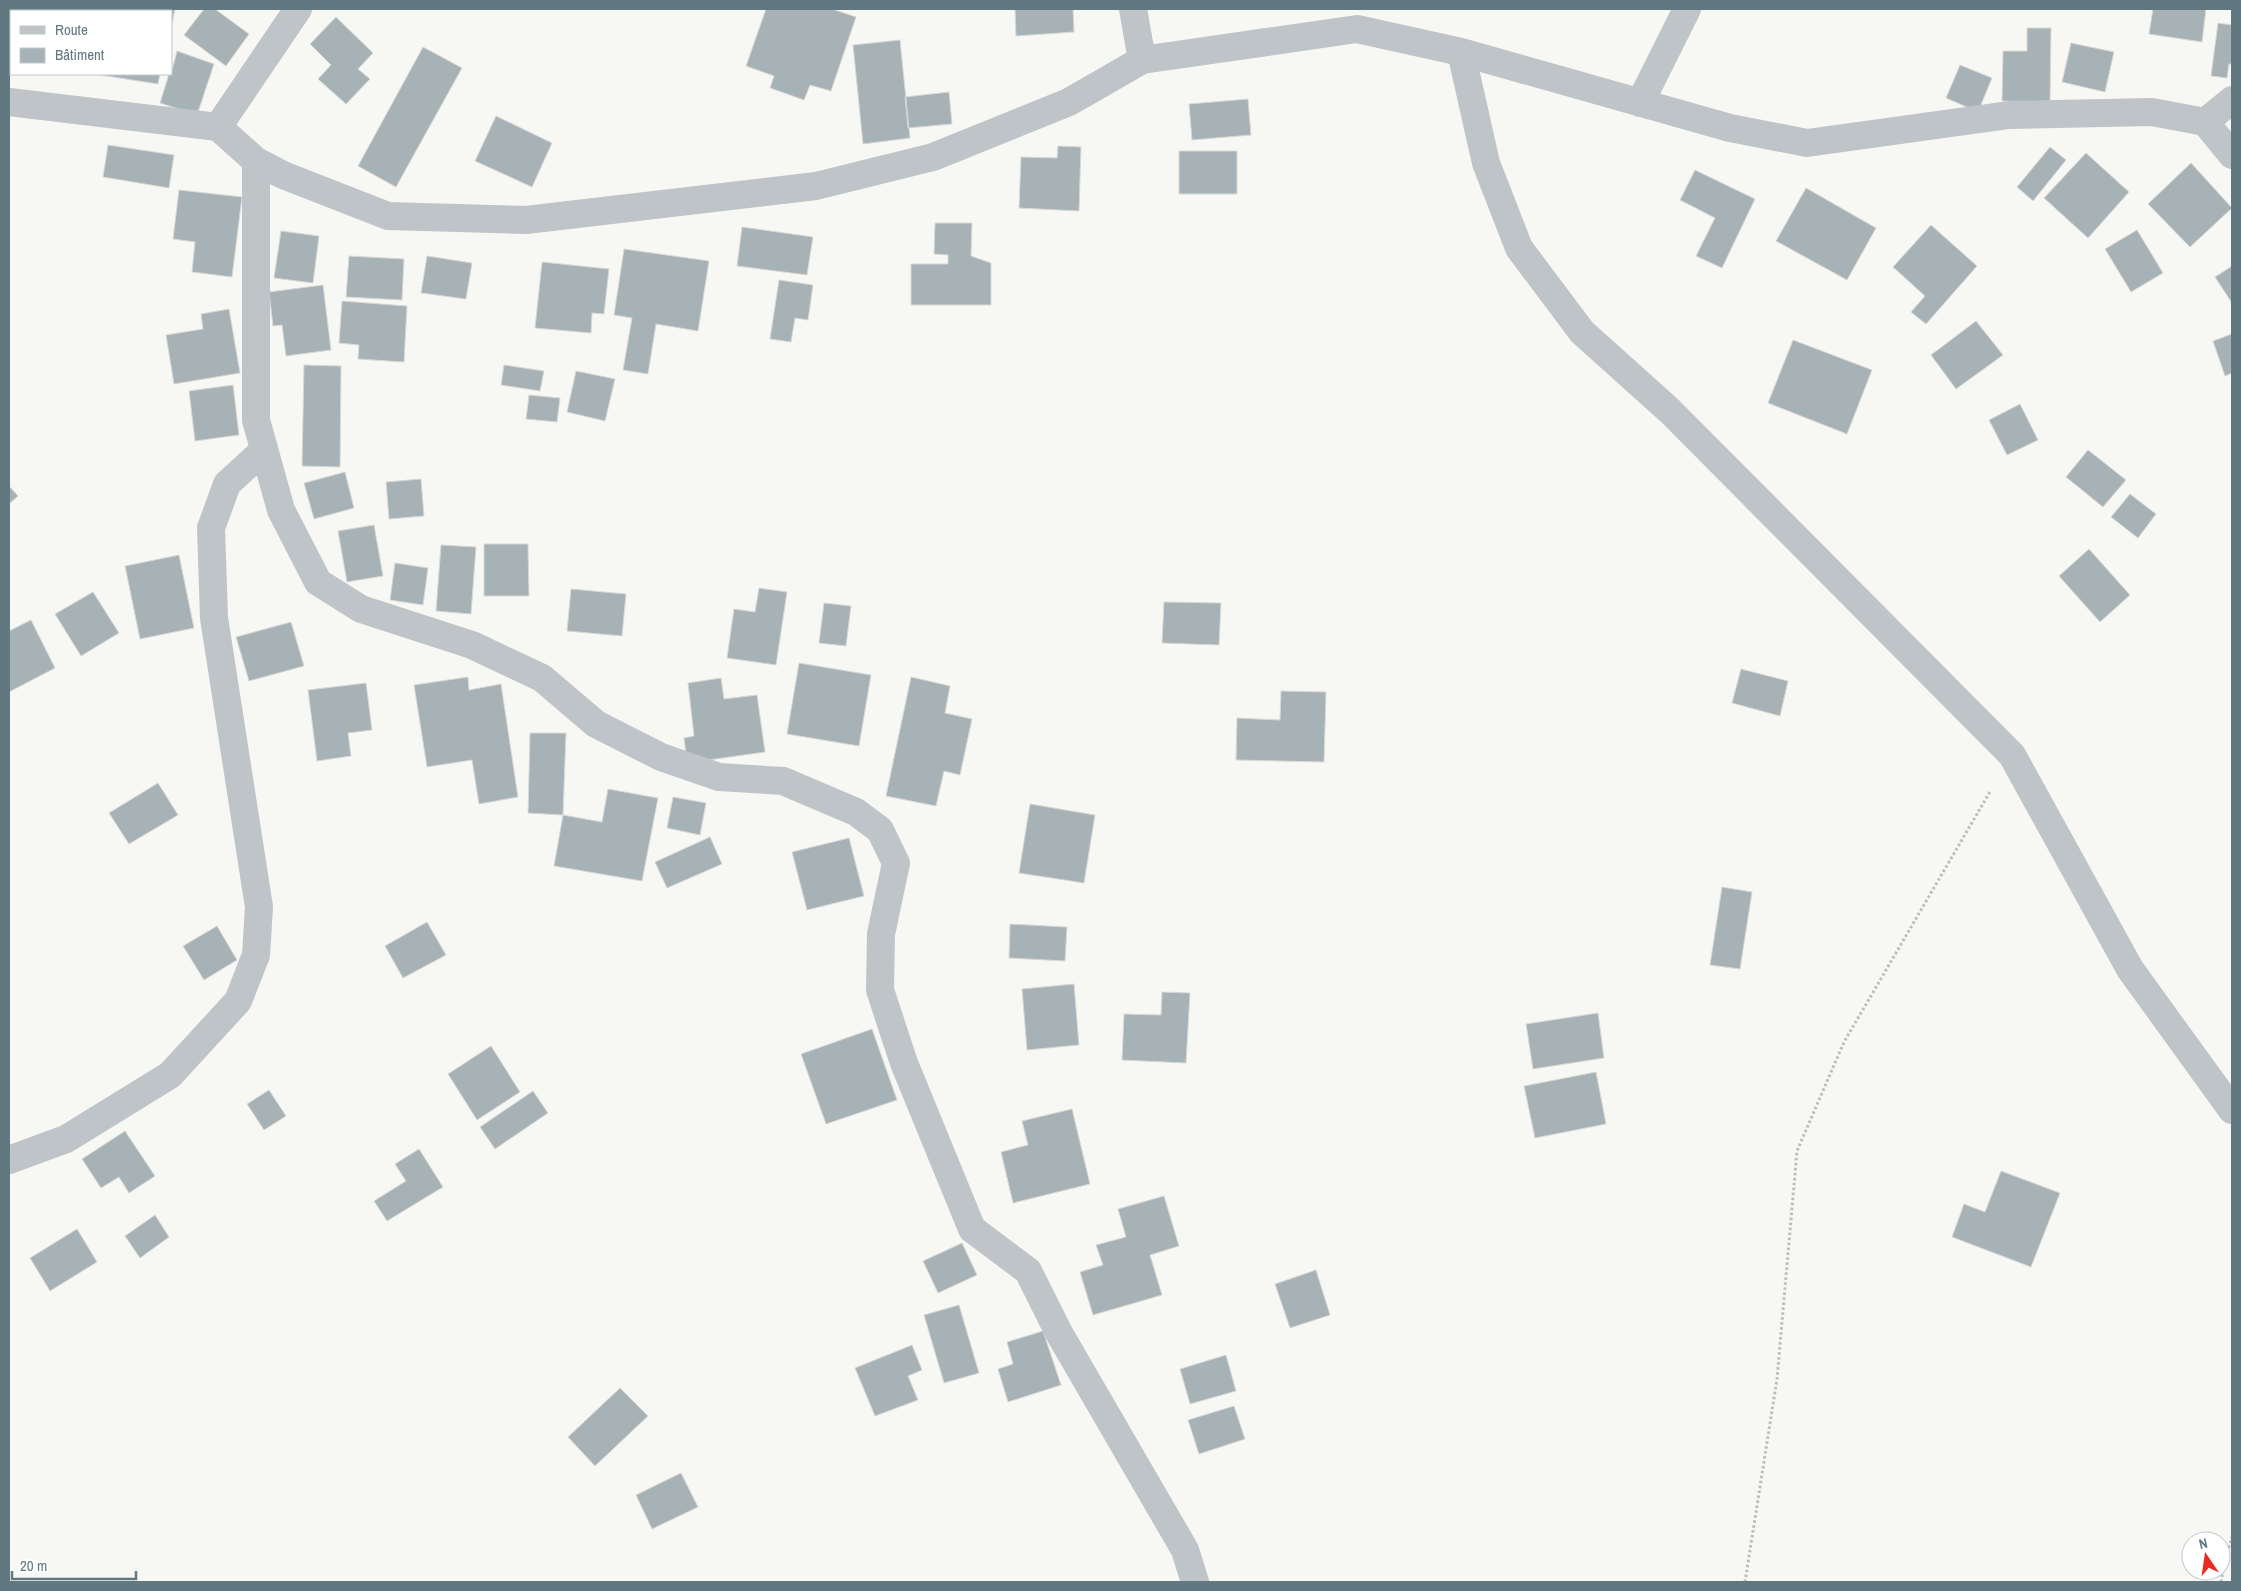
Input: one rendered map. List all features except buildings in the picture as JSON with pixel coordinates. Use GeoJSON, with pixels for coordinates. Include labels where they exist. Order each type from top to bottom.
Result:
{"type":"FeatureCollection","features":[{"type":"Feature","properties":{"kind":"street"},"geometry":{"type":"LineString","coordinates":[[218,127],[298,9]]}},
{"type":"Feature","properties":{"kind":"street"},"geometry":{"type":"LineString","coordinates":[[1133,9],[1142,60]]}},
{"type":"Feature","properties":{"kind":"street"},"geometry":{"type":"LineString","coordinates":[[1640,104],[1687,9]]}},
{"type":"Feature","properties":{"kind":"street"},"geometry":{"type":"LineString","coordinates":[[9,102],[218,127],[256,161],[283,175],[388,216],[526,220],[816,186],[933,157],[1069,102],[1142,60],[1357,29],[1461,52],[1730,128],[1807,143],[2009,115],[2152,112],[2204,122],[2232,155]]}},
{"type":"Feature","properties":{"kind":"street"},"geometry":{"type":"LineString","coordinates":[[1461,52],[1486,163],[1519,248],[1582,332],[1670,411],[2012,755],[2130,969],[2232,1110]]}},
{"type":"Feature","properties":{"kind":"street"},"geometry":{"type":"LineString","coordinates":[[2204,122],[2232,100]]}},
{"type":"Feature","properties":{"kind":"street"},"geometry":{"type":"LineString","coordinates":[[256,161],[256,420],[281,510],[318,582],[361,609],[472,645],[542,678],[596,724],[661,757],[719,777],[783,781],[856,812],[880,830],[896,864],[881,934],[880,990],[904,1063],[972,1229],[1028,1271],[1059,1333],[1185,1550],[1195,1582]]}},
{"type":"Feature","properties":{"kind":"street"},"geometry":{"type":"LineString","coordinates":[[9,1160],[66,1139],[170,1075],[238,1001],[256,955],[259,907],[214,618],[211,528],[227,484],[264,450]]}},
{"type":"Feature","properties":{"kind":"path"},"geometry":{"type":"LineString","coordinates":[[1745,1582],[1777,1378],[1796,1151],[1844,1042],[2012,755]]}},
{"type":"Feature","properties":{"kind":"path"},"geometry":{"type":"LineString","coordinates":[[2221,1582],[2232,1537]]}}]}
